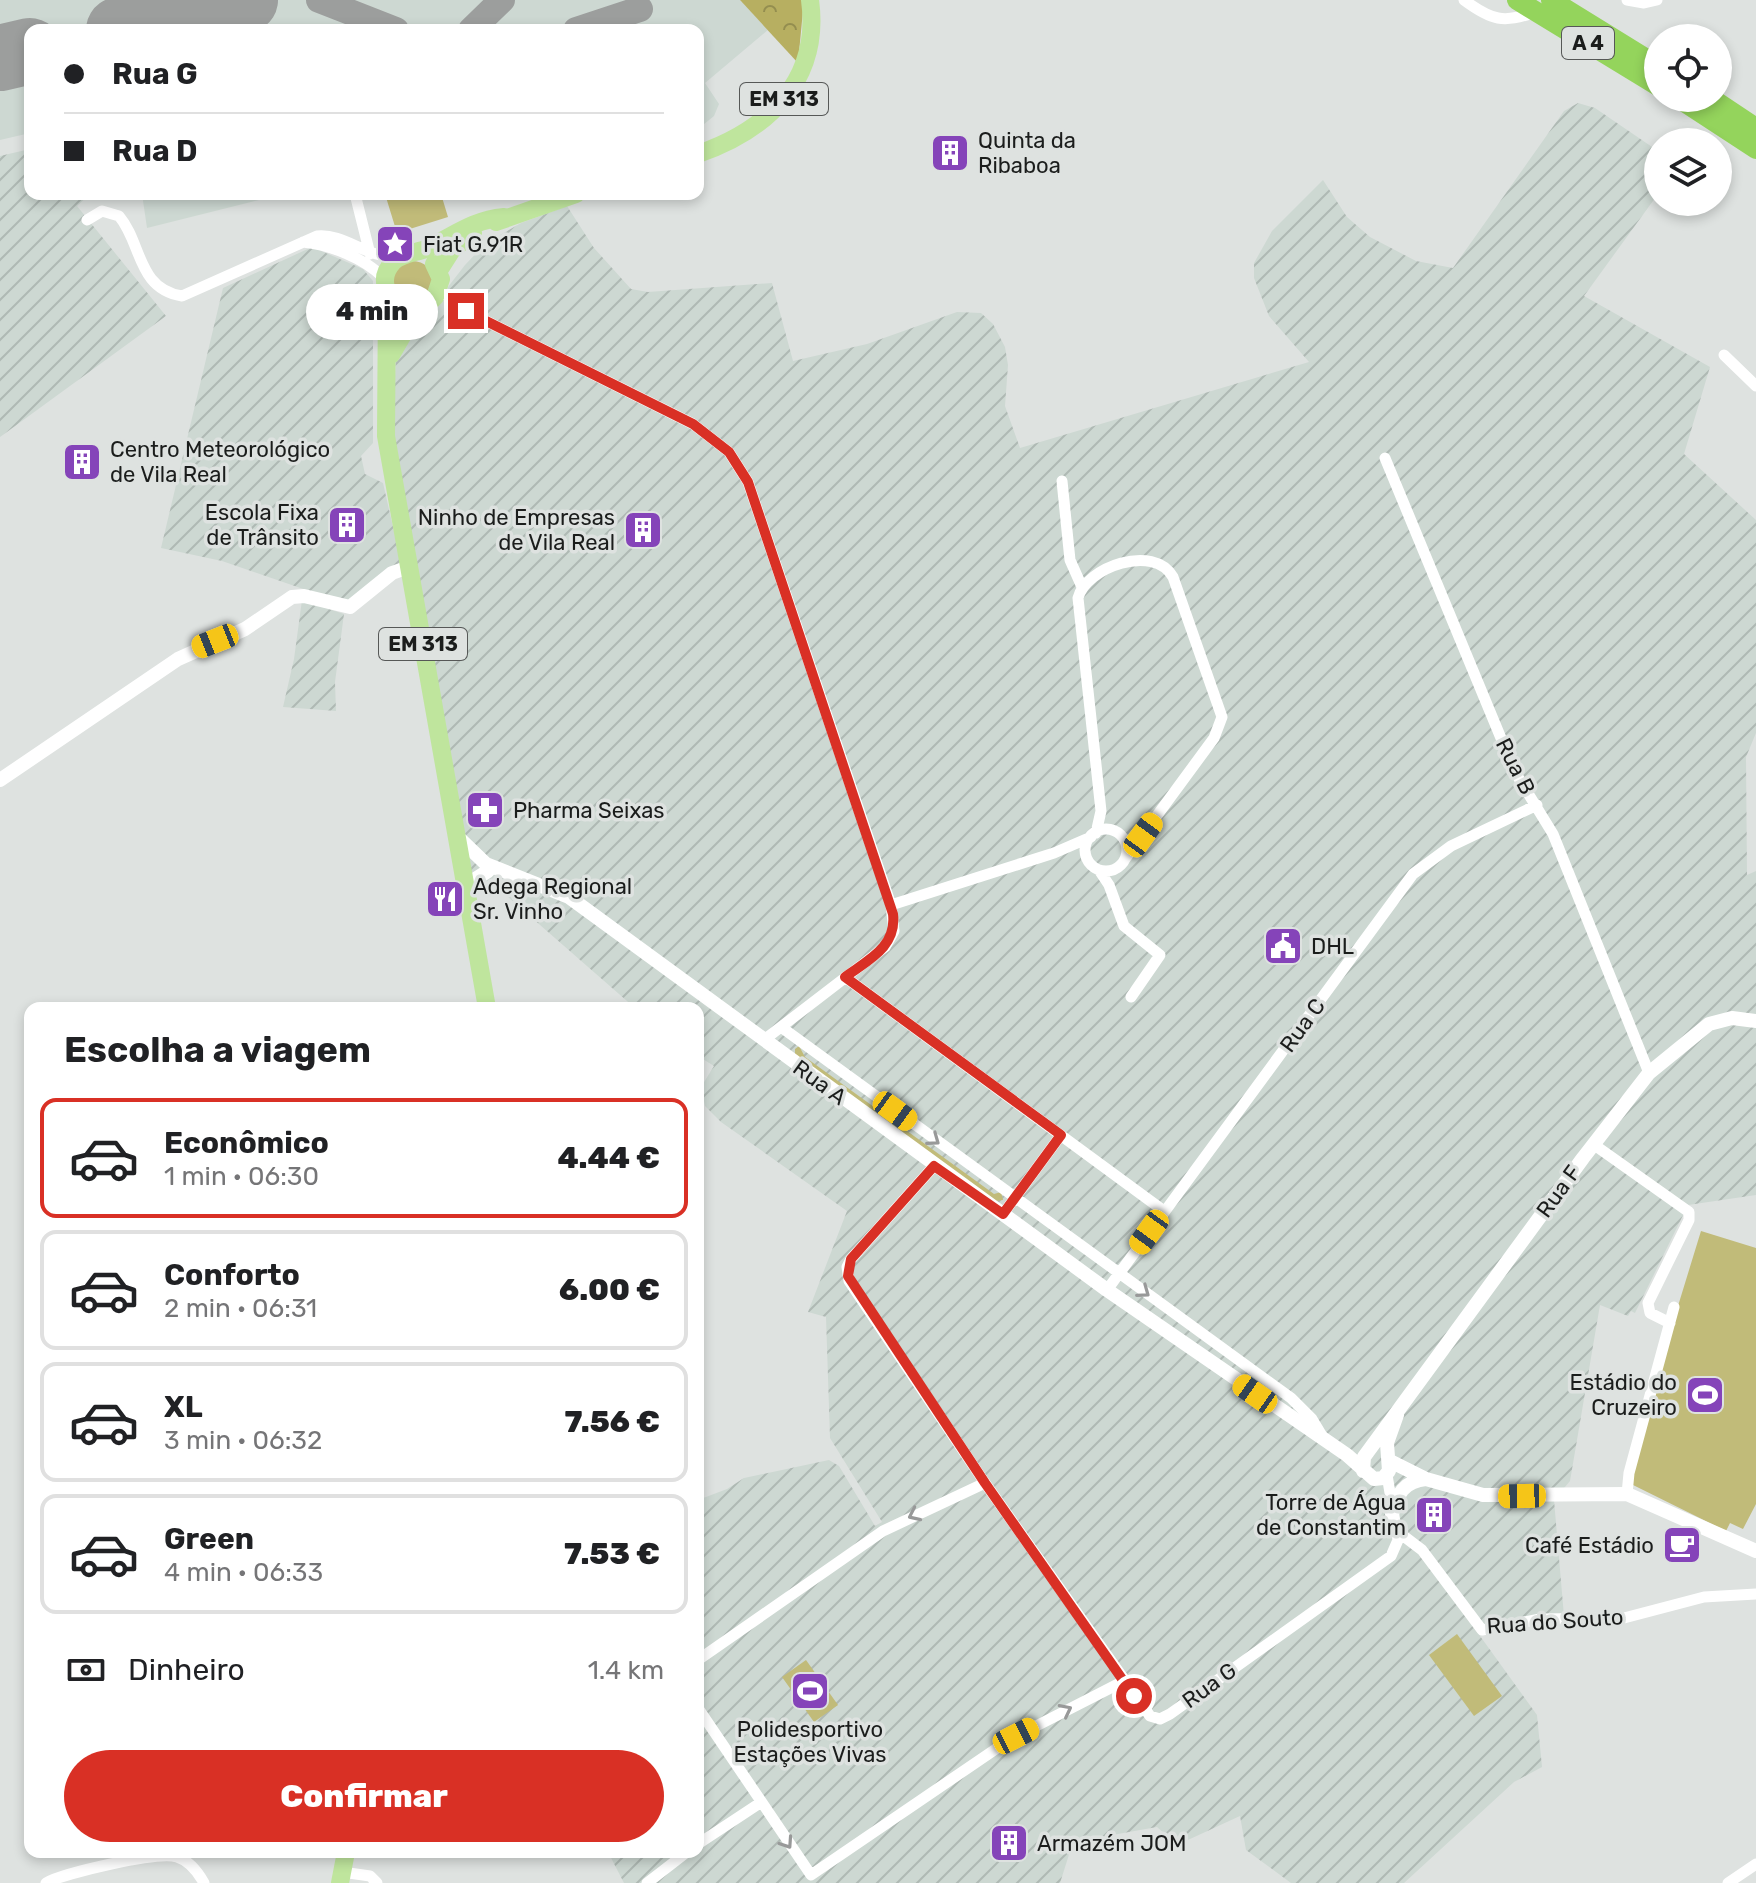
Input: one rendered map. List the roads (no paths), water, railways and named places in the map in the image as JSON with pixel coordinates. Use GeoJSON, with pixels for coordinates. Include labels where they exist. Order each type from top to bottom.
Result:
{"type":"FeatureCollection","features":[{"type":"Feature","properties":{"kind":"highway","name":"A 4"},"geometry":{"type":"LineString","coordinates":[[1517,0],[1644,77]]}},
{"type":"Feature","properties":{"kind":"highway","name":"A 4"},"geometry":{"type":"LineString","coordinates":[[1551,0],[1644,57]]}},
{"type":"Feature","properties":{"kind":"highway"},"geometry":{"type":"LineString","coordinates":[[1699,112],[1756,149]]}},
{"type":"Feature","properties":{"kind":"highway"},"geometry":{"type":"LineString","coordinates":[[1732,112],[1756,128]]}},
{"type":"Feature","properties":{"kind":"main road","name":"EM 313"},"geometry":{"type":"LineString","coordinates":[[704,151],[754,129],[789,93],[806,56],[812,23],[810,0]]}},
{"type":"Feature","properties":{"kind":"main road","name":"EM 313"},"geometry":{"type":"LineString","coordinates":[[486,1002],[385,419],[389,359],[386,286],[407,255],[470,224],[557,200]]}},
{"type":"Feature","properties":{"kind":"main road","name":"EM 313"},"geometry":{"type":"LineString","coordinates":[[389,359],[432,293],[457,244],[504,217]]}},
{"type":"Feature","properties":{"kind":"main road"},"geometry":{"type":"LineString","coordinates":[[386,286],[405,308],[432,293],[429,259],[407,255]]}},
{"type":"Feature","properties":{"kind":"street"},"geometry":{"type":"LineString","coordinates":[[1464,0],[1487,17],[1505,21],[1567,0]]}},
{"type":"Feature","properties":{"kind":"street"},"geometry":{"type":"LineString","coordinates":[[1627,0],[1644,3],[1657,0]]}},
{"type":"Feature","properties":{"kind":"street"},"geometry":{"type":"LineString","coordinates":[[356,200],[370,254]]}},
{"type":"Feature","properties":{"kind":"street"},"geometry":{"type":"LineString","coordinates":[[87,220],[102,211],[119,216],[150,278],[167,291],[182,296],[302,242],[327,235],[370,254],[407,255]]}},
{"type":"Feature","properties":{"kind":"street"},"geometry":{"type":"LineString","coordinates":[[302,242],[325,246],[354,258],[386,286]]}},
{"type":"Feature","properties":{"kind":"street"},"geometry":{"type":"LineString","coordinates":[[432,293],[687,420],[716,440],[734,458],[748,482],[891,905],[892,937],[764,1040]]}},
{"type":"Feature","properties":{"kind":"street"},"geometry":{"type":"LineString","coordinates":[[432,293],[466,311]]}},
{"type":"Feature","properties":{"kind":"street"},"geometry":{"type":"LineString","coordinates":[[1724,355],[1756,386]]}},
{"type":"Feature","properties":{"kind":"street","name":"Rua B"},"geometry":{"type":"LineString","coordinates":[[1385,458],[1515,772],[1553,834],[1649,1073]]}},
{"type":"Feature","properties":{"kind":"street"},"geometry":{"type":"LineString","coordinates":[[1062,481],[1070,560],[1082,587],[1078,611],[1101,811],[1086,847],[1088,861]]}},
{"type":"Feature","properties":{"kind":"street"},"geometry":{"type":"LineString","coordinates":[[1082,587],[1093,576],[1140,559],[1152,559],[1164,565],[1175,582],[1221,708],[1222,722],[1217,734],[1121,863],[1099,870]]}},
{"type":"Feature","properties":{"kind":"street"},"geometry":{"type":"LineString","coordinates":[[0,780],[178,659],[245,629],[292,597],[302,596],[350,607],[392,573],[409,567]]}},
{"type":"Feature","properties":{"kind":"street","name":"Rua C"},"geometry":{"type":"LineString","coordinates":[[1107,1290],[1413,874],[1451,846],[1537,805]]}},
{"type":"Feature","properties":{"kind":"street"},"geometry":{"type":"LineString","coordinates":[[1101,811],[1127,846],[1111,891]]}},
{"type":"Feature","properties":{"kind":"street"},"geometry":{"type":"LineString","coordinates":[[457,833],[487,867]]}},
{"type":"Feature","properties":{"kind":"street"},"geometry":{"type":"LineString","coordinates":[[891,905],[1054,853],[1093,835],[1143,835]]}},
{"type":"Feature","properties":{"kind":"street"},"geometry":{"type":"LineString","coordinates":[[1054,853],[1088,861],[1099,870],[1124,926],[1160,955],[1131,997]]}},
{"type":"Feature","properties":{"kind":"street"},"geometry":{"type":"LineString","coordinates":[[463,866],[474,861],[487,867]]}},
{"type":"Feature","properties":{"kind":"street"},"geometry":{"type":"LineString","coordinates":[[466,885],[487,867]]}},
{"type":"Feature","properties":{"kind":"street","name":"Rua A"},"geometry":{"type":"LineString","coordinates":[[487,867],[569,897],[934,1166],[1325,1441]]}},
{"type":"Feature","properties":{"kind":"street"},"geometry":{"type":"LineString","coordinates":[[845,977],[1164,1211]]}},
{"type":"Feature","properties":{"kind":"street","name":"Rua F"},"geometry":{"type":"LineString","coordinates":[[1369,1453],[1593,1144],[1649,1073],[1709,1024],[1732,1018],[1756,1021]]}},
{"type":"Feature","properties":{"kind":"street"},"geometry":{"type":"LineString","coordinates":[[781,1027],[1291,1398],[1315,1423],[1325,1441],[1381,1490],[1397,1531]]}},
{"type":"Feature","properties":{"kind":"street"},"geometry":{"type":"LineString","coordinates":[[1003,1214],[1061,1135]]}},
{"type":"Feature","properties":{"kind":"street"},"geometry":{"type":"LineString","coordinates":[[1593,1144],[1689,1212],[1689,1220],[1648,1303],[1650,1313],[1670,1323]]}},
{"type":"Feature","properties":{"kind":"street","name":"Rua G"},"geometry":{"type":"LineString","coordinates":[[934,1166],[851,1259],[848,1276],[985,1483],[1150,1716],[1160,1719],[1170,1714],[1391,1556],[1398,1545],[1397,1531]]}},
{"type":"Feature","properties":{"kind":"street"},"geometry":{"type":"LineString","coordinates":[[1627,1494],[1629,1473],[1674,1307]]}},
{"type":"Feature","properties":{"kind":"street"},"geometry":{"type":"LineString","coordinates":[[1392,1514],[1389,1436],[1397,1415]]}},
{"type":"Feature","properties":{"kind":"street"},"geometry":{"type":"LineString","coordinates":[[1325,1441],[1369,1453],[1388,1466],[1426,1479],[1493,1496],[1627,1494],[1756,1551]]}},
{"type":"Feature","properties":{"kind":"street"},"geometry":{"type":"LineString","coordinates":[[1366,1474],[1369,1453]]}},
{"type":"Feature","properties":{"kind":"street"},"geometry":{"type":"LineString","coordinates":[[1366,1474],[1378,1479],[1388,1466]]}},
{"type":"Feature","properties":{"kind":"street"},"geometry":{"type":"LineString","coordinates":[[1392,1514],[1402,1489],[1426,1479]]}},
{"type":"Feature","properties":{"kind":"street"},"geometry":{"type":"LineString","coordinates":[[704,1656],[883,1531],[985,1483]]}},
{"type":"Feature","properties":{"kind":"street","name":"Rua do Souto"},"geometry":{"type":"LineString","coordinates":[[1397,1531],[1422,1550],[1482,1630],[1540,1619],[1624,1618],[1704,1597],[1756,1594]]}},
{"type":"Feature","properties":{"kind":"street"},"geometry":{"type":"LineString","coordinates":[[704,1717],[805,1871],[815,1874],[1009,1740],[1124,1681]]}},
{"type":"Feature","properties":{"kind":"street"},"geometry":{"type":"LineString","coordinates":[[704,1840],[760,1803]]}},
{"type":"Feature","properties":{"kind":"street"},"geometry":{"type":"LineString","coordinates":[[46,1883],[68,1874],[150,1858]]}},
{"type":"Feature","properties":{"kind":"street"},"geometry":{"type":"LineString","coordinates":[[175,1858],[188,1862],[204,1883]]}},
{"type":"Feature","properties":{"kind":"street"},"geometry":{"type":"LineString","coordinates":[[647,1883],[679,1858]]}},
{"type":"Feature","properties":{"kind":"street"},"geometry":{"type":"LineString","coordinates":[[1728,1883],[1756,1864]]}},
{"type":"Feature","properties":{"kind":"street"},"geometry":{"type":"LineString","coordinates":[[341,1877],[370,1876],[377,1883]]}},
{"type":"Feature","properties":{"kind":"place","name":"Quinta da Ribaboa"},"geometry":{"type":"Point","coordinates":[950,153]}},
{"type":"Feature","properties":{"kind":"place","name":"Fiat G.91R"},"geometry":{"type":"Point","coordinates":[395,244]}},
{"type":"Feature","properties":{"kind":"place","name":"Centro Meteorológico de Vila Real"},"geometry":{"type":"Point","coordinates":[82,462]}},
{"type":"Feature","properties":{"kind":"place","name":"Escola Fixa de Trânsito"},"geometry":{"type":"Point","coordinates":[347,525]}},
{"type":"Feature","properties":{"kind":"place","name":"Ninho de Empresas de Vila Real"},"geometry":{"type":"Point","coordinates":[643,530]}},
{"type":"Feature","properties":{"kind":"place","name":"Pharma Seixas"},"geometry":{"type":"Point","coordinates":[485,810]}},
{"type":"Feature","properties":{"kind":"place","name":"Adega Regional Sr. Vinho"},"geometry":{"type":"Point","coordinates":[445,899]}},
{"type":"Feature","properties":{"kind":"place","name":"DHL"},"geometry":{"type":"Point","coordinates":[1283,946]}},
{"type":"Feature","properties":{"kind":"place","name":"Estádio do Cruzeiro"},"geometry":{"type":"Point","coordinates":[1705,1395]}},
{"type":"Feature","properties":{"kind":"place","name":"Torre de Água de Constantim"},"geometry":{"type":"Point","coordinates":[1434,1515]}},
{"type":"Feature","properties":{"kind":"place","name":"Café Estádio"},"geometry":{"type":"Point","coordinates":[1682,1545]}},
{"type":"Feature","properties":{"kind":"place","name":"Polidesportivo Estações Vivas"},"geometry":{"type":"Point","coordinates":[810,1691]}},
{"type":"Feature","properties":{"kind":"place","name":"Armazém JOM"},"geometry":{"type":"Point","coordinates":[1009,1843]}}]}
